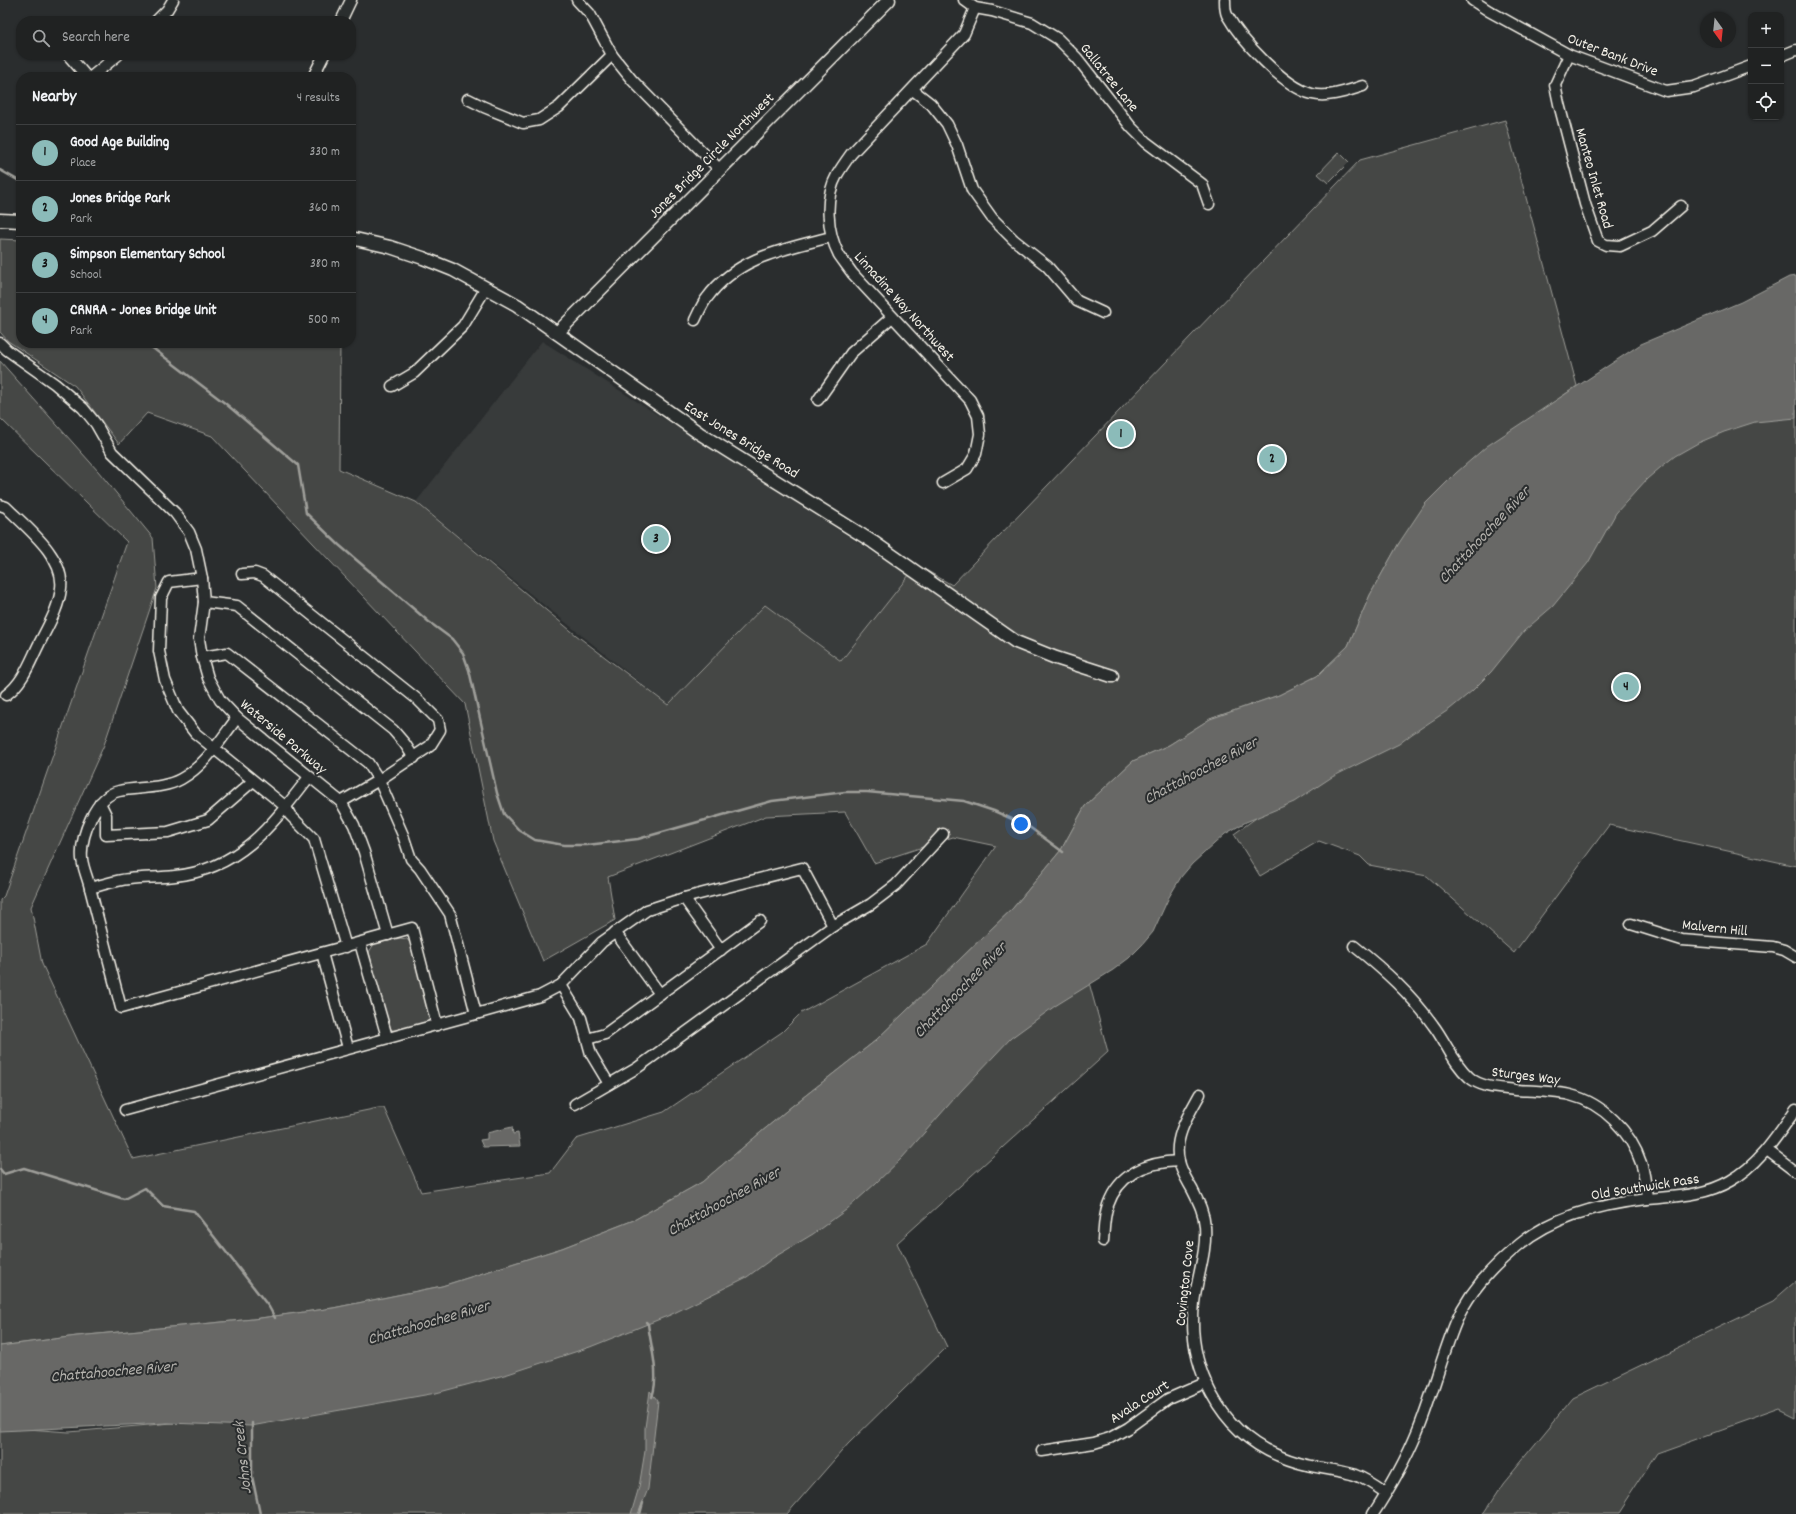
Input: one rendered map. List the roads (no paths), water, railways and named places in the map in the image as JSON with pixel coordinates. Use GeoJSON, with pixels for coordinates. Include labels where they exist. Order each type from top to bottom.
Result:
{"type":"FeatureCollection","features":[{"type":"Feature","properties":{"kind":"street"},"geometry":{"type":"LineString","coordinates":[[161,16],[173,0]]}},
{"type":"Feature","properties":{"kind":"street"},"geometry":{"type":"LineString","coordinates":[[343,16],[351,0]]}},
{"type":"Feature","properties":{"kind":"street"},"geometry":{"type":"LineString","coordinates":[[576,0],[590,14],[612,55],[632,80],[719,169]]}},
{"type":"Feature","properties":{"kind":"street","name":"Jones Bridge Circle Northwest"},"geometry":{"type":"LineString","coordinates":[[557,333],[889,0]]}},
{"type":"Feature","properties":{"kind":"street","name":"Gallatree Lane"},"geometry":{"type":"LineString","coordinates":[[964,0],[975,8],[992,11],[1032,23],[1058,39],[1077,58],[1131,127],[1146,142],[1202,184],[1209,204]]}},
{"type":"Feature","properties":{"kind":"street"},"geometry":{"type":"LineString","coordinates":[[1225,0],[1226,14],[1252,50],[1292,85],[1312,94],[1339,94],[1363,86]]}},
{"type":"Feature","properties":{"kind":"street","name":"Outer Bank Drive"},"geometry":{"type":"LineString","coordinates":[[1472,0],[1569,55],[1666,91],[1694,87],[1748,67]]}},
{"type":"Feature","properties":{"kind":"street","name":"Linnadine Way Northwest"},"geometry":{"type":"LineString","coordinates":[[943,483],[967,469],[976,454],[980,434],[978,416],[970,400],[852,273],[840,256],[831,237],[829,220],[830,196],[836,176],[850,154],[913,90],[964,34],[975,8]]}},
{"type":"Feature","properties":{"kind":"street"},"geometry":{"type":"LineString","coordinates":[[1784,55],[1796,50]]}},
{"type":"Feature","properties":{"kind":"street"},"geometry":{"type":"LineString","coordinates":[[468,99],[523,123],[539,120],[559,107],[612,55]]}},
{"type":"Feature","properties":{"kind":"street","name":"Manteo Inlet Road"},"geometry":{"type":"LineString","coordinates":[[1569,55],[1555,85],[1558,104],[1585,204],[1598,241],[1606,245],[1620,246],[1652,231],[1681,206]]}},
{"type":"Feature","properties":{"kind":"street"},"geometry":{"type":"LineString","coordinates":[[72,60],[83,72]]}},
{"type":"Feature","properties":{"kind":"street"},"geometry":{"type":"LineString","coordinates":[[97,72],[112,60]]}},
{"type":"Feature","properties":{"kind":"street"},"geometry":{"type":"LineString","coordinates":[[316,72],[322,60]]}},
{"type":"Feature","properties":{"kind":"street"},"geometry":{"type":"LineString","coordinates":[[913,90],[931,104],[947,124],[958,145],[972,190],[992,218],[1014,240],[1047,266],[1077,301],[1102,313]]}},
{"type":"Feature","properties":{"kind":"street"},"geometry":{"type":"LineString","coordinates":[[0,220],[16,221]]}},
{"type":"Feature","properties":{"kind":"street"},"geometry":{"type":"LineString","coordinates":[[695,320],[706,298],[722,281],[737,269],[770,253],[831,237]]}},
{"type":"Feature","properties":{"kind":"street","name":"East Jones Bridge Road"},"geometry":{"type":"LineString","coordinates":[[356,239],[390,247],[453,270],[517,305],[699,433],[873,542],[1016,642],[1056,658],[1112,676]]}},
{"type":"Feature","properties":{"kind":"street"},"geometry":{"type":"LineString","coordinates":[[392,386],[414,373],[463,326],[486,288]]}},
{"type":"Feature","properties":{"kind":"street"},"geometry":{"type":"LineString","coordinates":[[818,400],[851,353],[892,317]]}},
{"type":"Feature","properties":{"kind":"street","name":"Waterside Parkway"},"geometry":{"type":"LineString","coordinates":[[0,342],[7,350],[55,384],[83,408],[96,424],[112,452],[175,513],[189,532],[194,543],[202,578],[204,602],[199,638],[202,657],[208,678],[220,700],[237,718],[309,778],[341,802],[354,825],[364,852],[388,935]]}},
{"type":"Feature","properties":{"kind":"street"},"geometry":{"type":"LineString","coordinates":[[0,505],[6,507],[53,556],[60,572],[61,587],[54,612],[26,671],[16,688],[6,695]]}},
{"type":"Feature","properties":{"kind":"street"},"geometry":{"type":"LineString","coordinates":[[242,574],[256,573],[264,576],[417,699],[438,720],[440,730],[430,746],[414,758],[341,802]]}},
{"type":"Feature","properties":{"kind":"street"},"geometry":{"type":"LineString","coordinates":[[202,578],[169,582],[161,598],[158,651],[165,680],[178,711],[195,733],[286,807],[290,815],[314,839],[346,947]]}},
{"type":"Feature","properties":{"kind":"street"},"geometry":{"type":"LineString","coordinates":[[204,602],[237,606],[393,730],[414,758]]}},
{"type":"Feature","properties":{"kind":"street"},"geometry":{"type":"LineString","coordinates":[[202,657],[227,653],[368,763],[379,780],[403,835],[411,859],[420,869],[450,914],[476,1014]]}},
{"type":"Feature","properties":{"kind":"street"},"geometry":{"type":"LineString","coordinates":[[237,718],[196,769],[181,779],[162,786],[117,791],[106,797],[100,803],[87,825],[82,843],[82,860],[121,1008],[412,928],[437,1025]]}},
{"type":"Feature","properties":{"kind":"street"},"geometry":{"type":"LineString","coordinates":[[90,888],[127,879],[176,876],[207,869],[233,857],[256,841],[309,778]]}},
{"type":"Feature","properties":{"kind":"street"},"geometry":{"type":"LineString","coordinates":[[100,803],[106,815],[106,835],[168,832],[208,820],[253,781]]}},
{"type":"Feature","properties":{"kind":"street"},"geometry":{"type":"LineString","coordinates":[[575,1104],[637,1068],[833,926],[871,904],[896,885],[943,834]]}},
{"type":"Feature","properties":{"kind":"street"},"geometry":{"type":"LineString","coordinates":[[125,1110],[540,996],[561,985],[602,942],[647,910],[684,898],[802,868],[833,926]]}},
{"type":"Feature","properties":{"kind":"street"},"geometry":{"type":"LineString","coordinates":[[684,898],[721,950]]}},
{"type":"Feature","properties":{"kind":"street"},"geometry":{"type":"LineString","coordinates":[[587,1039],[605,1034],[760,921]]}},
{"type":"Feature","properties":{"kind":"street","name":"Malvern Hill"},"geometry":{"type":"LineString","coordinates":[[1631,924],[1682,940],[1773,947],[1784,950],[1796,957]]}},
{"type":"Feature","properties":{"kind":"street"},"geometry":{"type":"LineString","coordinates":[[615,932],[660,994]]}},
{"type":"Feature","properties":{"kind":"street"},"geometry":{"type":"LineString","coordinates":[[360,943],[387,1037]]}},
{"type":"Feature","properties":{"kind":"street","name":"Sturges Way"},"geometry":{"type":"LineString","coordinates":[[1354,946],[1392,977],[1408,994],[1434,1026],[1455,1061],[1473,1080],[1481,1084],[1498,1088],[1570,1095],[1595,1105],[1609,1115],[1626,1132],[1637,1151],[1642,1165],[1648,1199]]}},
{"type":"Feature","properties":{"kind":"street"},"geometry":{"type":"LineString","coordinates":[[322,953],[348,1048]]}},
{"type":"Feature","properties":{"kind":"street"},"geometry":{"type":"LineString","coordinates":[[561,985],[581,1018],[591,1054],[609,1084]]}},
{"type":"Feature","properties":{"kind":"street","name":"Covington Cove"},"geometry":{"type":"LineString","coordinates":[[1200,1094],[1188,1115],[1178,1140],[1179,1161],[1199,1204],[1205,1225],[1205,1247],[1194,1302],[1193,1321],[1197,1357],[1205,1383],[1216,1403],[1228,1419],[1243,1434],[1261,1447],[1298,1463],[1355,1475],[1372,1483],[1386,1493]]}},
{"type":"Feature","properties":{"kind":"street","name":"Old Southwick Pass"},"geometry":{"type":"LineString","coordinates":[[1373,1514],[1404,1462],[1417,1433],[1456,1321],[1472,1295],[1490,1272],[1522,1242],[1555,1222],[1598,1207],[1648,1199],[1687,1196],[1716,1188],[1744,1172],[1767,1150],[1796,1110]]}},
{"type":"Feature","properties":{"kind":"street"},"geometry":{"type":"LineString","coordinates":[[1767,1150],[1796,1172]]}},
{"type":"Feature","properties":{"kind":"street"},"geometry":{"type":"LineString","coordinates":[[1103,1242],[1108,1205],[1113,1193],[1121,1183],[1133,1172],[1148,1165],[1179,1161]]}},
{"type":"Feature","properties":{"kind":"street","name":"Avala Court"},"geometry":{"type":"LineString","coordinates":[[1042,1451],[1094,1443],[1110,1438],[1128,1428],[1168,1398],[1205,1383]]}},
{"type":"Feature","properties":{"kind":"water","name":"Chattahoochee River"},"geometry":{"type":"Polygon","coordinates":[[[1796,276],[1796,418],[1755,422],[1724,432],[1698,443],[1675,456],[1661,467],[1647,479],[1616,513],[1588,563],[1553,606],[1524,631],[1491,672],[1472,691],[1450,709],[1399,744],[1332,777],[1294,802],[1246,822],[1225,834],[1192,864],[1181,877],[1169,897],[1153,932],[1129,958],[1113,970],[1055,1006],[1011,1038],[961,1091],[902,1158],[876,1183],[846,1210],[813,1234],[773,1258],[747,1277],[670,1315],[590,1347],[508,1374],[436,1393],[251,1426],[168,1423],[0,1431],[0,1346],[77,1336],[253,1319],[333,1308],[442,1286],[562,1248],[634,1220],[702,1182],[792,1106],[875,1041],[1013,908],[1061,850],[1085,806],[1133,761],[1169,745],[1210,719],[1279,695],[1317,676],[1348,646],[1370,595],[1399,543],[1425,504],[1456,473],[1487,446],[1641,344],[1741,302],[1789,277],[1796,276]]]}},
{"type":"Feature","properties":{"kind":"water"},"geometry":{"type":"Polygon","coordinates":[[[512,1127],[513,1134],[518,1133],[520,1146],[483,1147],[480,1140],[487,1139],[487,1133],[512,1127]]]}},
{"type":"Feature","properties":{"kind":"water"},"geometry":{"type":"Polygon","coordinates":[[[650,1391],[658,1401],[648,1489],[638,1514],[631,1514],[639,1487],[645,1451],[645,1428],[650,1391]]]}},
{"type":"Feature","properties":{"kind":"waterway"},"geometry":{"type":"LineString","coordinates":[[0,170],[16,179]]}},
{"type":"Feature","properties":{"kind":"waterway"},"geometry":{"type":"LineString","coordinates":[[153,348],[226,404],[298,465],[306,513],[339,545],[429,622],[452,639],[463,653],[469,670],[497,793],[504,814],[519,830],[535,840],[564,845],[587,845],[638,839],[772,801],[845,792],[867,792],[964,801],[994,811],[1028,826],[1063,852]]}},
{"type":"Feature","properties":{"kind":"waterway"},"geometry":{"type":"LineString","coordinates":[[0,1169],[4,1174],[24,1168],[124,1199],[145,1188],[163,1206],[194,1211],[269,1307],[275,1318]]}},
{"type":"Feature","properties":{"kind":"waterway"},"geometry":{"type":"LineString","coordinates":[[646,1322],[648,1324],[655,1370],[652,1397]]}},
{"type":"Feature","properties":{"kind":"waterway","name":"Johns Creek"},"geometry":{"type":"LineString","coordinates":[[252,1423],[252,1476],[260,1514]]}},
{"type":"Feature","properties":{"kind":"waterway"},"geometry":{"type":"LineString","coordinates":[[640,1514],[643,1503]]}},
{"type":"Feature","properties":{"kind":"place","name":"Good Age Building"},"geometry":{"type":"Point","coordinates":[1121,434]}},
{"type":"Feature","properties":{"kind":"place","name":"Jones Bridge Park"},"geometry":{"type":"Point","coordinates":[1272,459]}},
{"type":"Feature","properties":{"kind":"place","name":"Simpson Elementary School"},"geometry":{"type":"Point","coordinates":[656,539]}},
{"type":"Feature","properties":{"kind":"place","name":"CRNRA - Jones Bridge Unit"},"geometry":{"type":"Point","coordinates":[1626,687]}}]}
